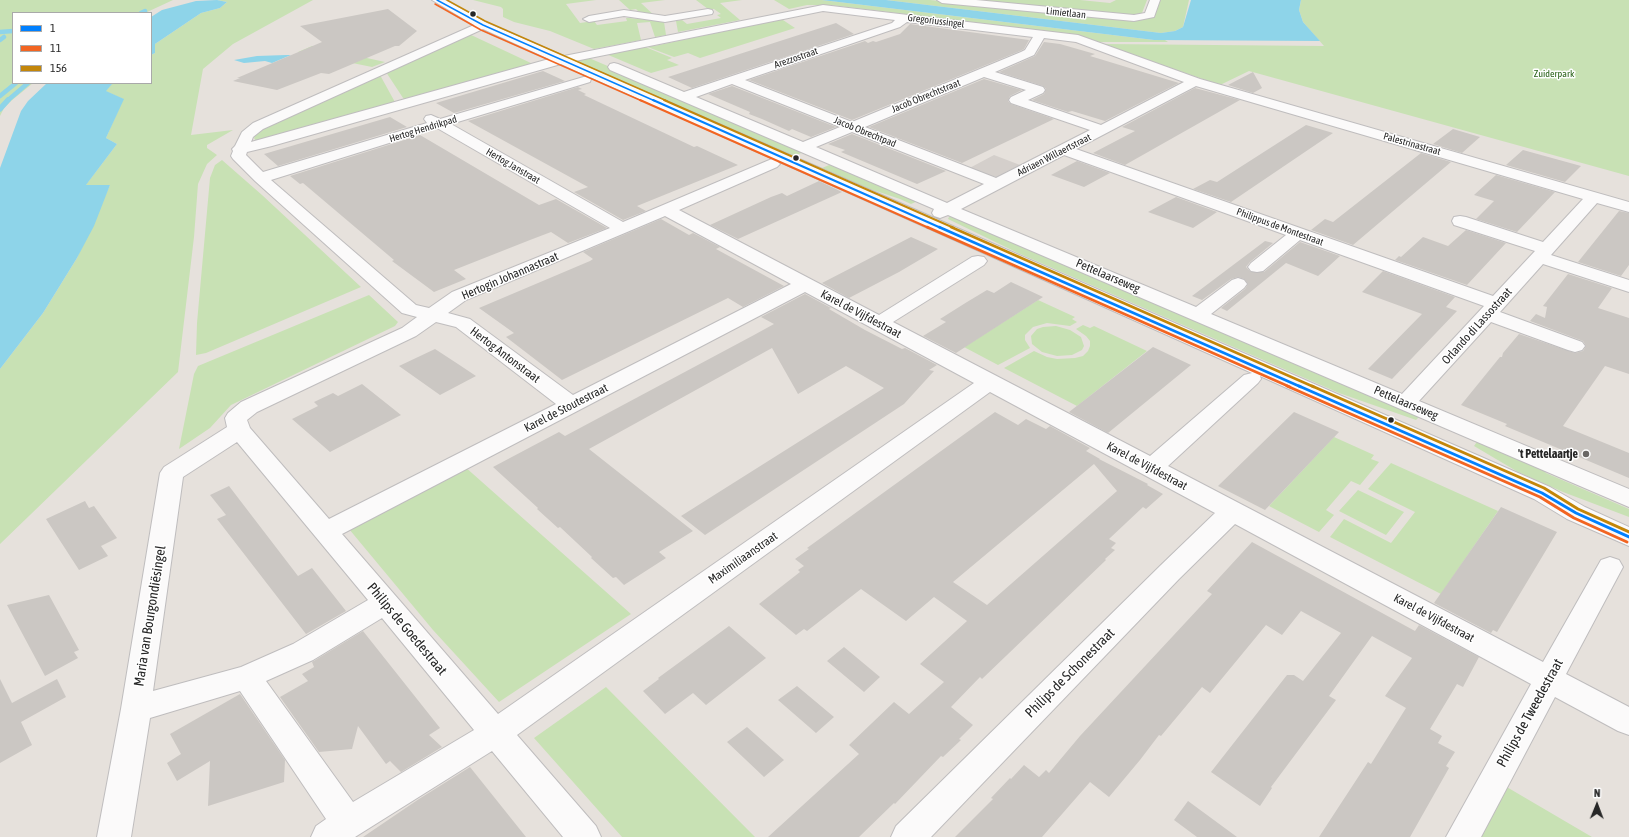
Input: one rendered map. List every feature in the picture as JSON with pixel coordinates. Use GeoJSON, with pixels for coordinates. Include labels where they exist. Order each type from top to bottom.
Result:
{"type":"FeatureCollection","features":[{"type":"Feature","properties":{"kind":"street","name":"Pettelaarseweg"},"geometry":{"type":"LineString","coordinates":[[437,0],[585,79],[772,164],[919,224],[1517,482],[1542,493],[1576,513],[1629,537]]}},
{"type":"Feature","properties":{"kind":"street","name":"Limietlaan"},"geometry":{"type":"LineString","coordinates":[[942,0],[1134,18],[1150,15],[1155,0]]}},
{"type":"Feature","properties":{"kind":"street","name":"Gregoriussingel"},"geometry":{"type":"LineString","coordinates":[[239,149],[267,143],[555,62],[823,8],[1078,39],[1195,82]]}},
{"type":"Feature","properties":{"kind":"street"},"geometry":{"type":"LineString","coordinates":[[588,19],[624,14],[665,19],[708,12]]}},
{"type":"Feature","properties":{"kind":"street","name":"Arezzostraat"},"geometry":{"type":"LineString","coordinates":[[685,96],[896,25],[905,18]]}},
{"type":"Feature","properties":{"kind":"street"},"geometry":{"type":"LineString","coordinates":[[665,19],[671,38]]}},
{"type":"Feature","properties":{"kind":"street"},"geometry":{"type":"LineString","coordinates":[[239,149],[247,135],[258,126],[483,25]]}},
{"type":"Feature","properties":{"kind":"street","name":"Jacob Obrechtstraat"},"geometry":{"type":"LineString","coordinates":[[804,147],[983,72],[1026,56],[1040,35]]}},
{"type":"Feature","properties":{"kind":"street","name":"Pettelaarseweg"},"geometry":{"type":"LineString","coordinates":[[587,55],[1629,499]]}},
{"type":"Feature","properties":{"kind":"street","name":"Pettelaarseweg"},"geometry":{"type":"LineString","coordinates":[[555,62],[788,161],[919,224],[978,261],[1014,272],[1099,312],[1490,486],[1517,482]]}},
{"type":"Feature","properties":{"kind":"street"},"geometry":{"type":"LineString","coordinates":[[983,72],[1038,90],[1016,100],[1102,130]]}},
{"type":"Feature","properties":{"kind":"street","name":"Hertog Hendrikpad"},"geometry":{"type":"LineString","coordinates":[[260,178],[585,79]]}},
{"type":"Feature","properties":{"kind":"street","name":"Jacob Obrechtpad"},"geometry":{"type":"LineString","coordinates":[[733,80],[997,184]]}},
{"type":"Feature","properties":{"kind":"street","name":"Adriaen Willaertstraat"},"geometry":{"type":"LineString","coordinates":[[919,224],[1195,82]]}},
{"type":"Feature","properties":{"kind":"street","name":"Palestrinastraat"},"geometry":{"type":"LineString","coordinates":[[1195,82],[1629,207]]}},
{"type":"Feature","properties":{"kind":"street","name":"Hertog Janstraat"},"geometry":{"type":"LineString","coordinates":[[403,105],[623,229]]}},
{"type":"Feature","properties":{"kind":"street","name":"Hertog Antonstraat"},"geometry":{"type":"LineString","coordinates":[[239,149],[238,156],[260,178],[409,309],[463,323],[572,405]]}},
{"type":"Feature","properties":{"kind":"street","name":"Philippus de Montestraat"},"geometry":{"type":"LineString","coordinates":[[1064,150],[1298,233],[1492,309],[1575,346]]}},
{"type":"Feature","properties":{"kind":"street","name":"Hertogin Johannastraat"},"geometry":{"type":"LineString","coordinates":[[238,424],[249,407],[409,332],[459,296],[623,229],[772,164]]}},
{"type":"Feature","properties":{"kind":"street","name":"Orlando di Lassostraat"},"geometry":{"type":"LineString","coordinates":[[1406,403],[1594,197]]}},
{"type":"Feature","properties":{"kind":"street","name":"Karel de Vijfdestraat"},"geometry":{"type":"LineString","coordinates":[[666,210],[1629,722]]}},
{"type":"Feature","properties":{"kind":"street"},"geometry":{"type":"LineString","coordinates":[[1460,221],[1629,286]]}},
{"type":"Feature","properties":{"kind":"street"},"geometry":{"type":"LineString","coordinates":[[1257,267],[1298,233]]}},
{"type":"Feature","properties":{"kind":"street"},"geometry":{"type":"LineString","coordinates":[[879,324],[978,261]]}},
{"type":"Feature","properties":{"kind":"street","name":"Karel de Stoutestraat"},"geometry":{"type":"LineString","coordinates":[[325,532],[806,284]]}},
{"type":"Feature","properties":{"kind":"street"},"geometry":{"type":"LineString","coordinates":[[1198,315],[1238,284]]}},
{"type":"Feature","properties":{"kind":"street"},"geometry":{"type":"LineString","coordinates":[[1151,468],[1251,379]]}},
{"type":"Feature","properties":{"kind":"street","name":"Maximiliaanstraat"},"geometry":{"type":"LineString","coordinates":[[338,830],[495,733],[759,548],[990,382]]}},
{"type":"Feature","properties":{"kind":"street","name":"Philips de Goedestraat"},"geometry":{"type":"LineString","coordinates":[[238,424],[325,532],[584,837]]}},
{"type":"Feature","properties":{"kind":"street","name":"Maria van Bourgondiësingel"},"geometry":{"type":"LineString","coordinates":[[114,837],[136,709],[172,473],[238,424]]}},
{"type":"Feature","properties":{"kind":"street","name":"Pettelaarseweg"},"geometry":{"type":"LineString","coordinates":[[1542,493],[1581,504],[1629,524]]}},
{"type":"Feature","properties":{"kind":"street","name":"Philips de Schonestraat"},"geometry":{"type":"LineString","coordinates":[[908,837],[1158,583],[1233,511]]}},
{"type":"Feature","properties":{"kind":"street","name":"Philips de Tweedestraat"},"geometry":{"type":"LineString","coordinates":[[1463,837],[1610,567]]}},
{"type":"Feature","properties":{"kind":"street"},"geometry":{"type":"LineString","coordinates":[[136,709],[247,677],[303,652],[385,603]]}},
{"type":"Feature","properties":{"kind":"street"},"geometry":{"type":"LineString","coordinates":[[247,677],[338,830]]}},
{"type":"Feature","properties":{"kind":"green space"},"geometry":{"type":"Polygon","coordinates":[[[0,0],[173,0],[147,12],[12,12],[12,84],[32,84],[4,108],[0,116],[0,0]]]}},
{"type":"Feature","properties":{"kind":"green space"},"geometry":{"type":"Polygon","coordinates":[[[217,0],[313,0],[233,44],[203,69],[191,135],[233,130],[207,145],[207,148],[217,155],[207,164],[198,184],[194,237],[178,372],[0,544],[0,369],[43,313],[77,258],[110,185],[85,186],[117,144],[106,138],[123,99],[105,91],[112,84],[152,84],[152,54],[155,53],[155,44],[201,13],[220,8],[227,2],[217,0]]]}},
{"type":"Feature","properties":{"kind":"green space"},"geometry":{"type":"Polygon","coordinates":[[[473,0],[596,0],[566,4],[580,23],[594,21],[597,25],[627,21],[626,18],[660,21],[664,22],[666,35],[655,37],[650,22],[637,23],[641,40],[594,49],[550,31],[514,22],[503,17],[503,9],[501,7],[473,0]]]}},
{"type":"Feature","properties":{"kind":"green space"},"geometry":{"type":"Polygon","coordinates":[[[619,0],[665,0],[641,3],[656,17],[642,15],[636,9],[630,10],[619,0]]]}},
{"type":"Feature","properties":{"kind":"green space"},"geometry":{"type":"Polygon","coordinates":[[[696,0],[742,0],[720,3],[740,20],[678,32],[676,21],[682,20],[687,24],[721,18],[717,15],[721,14],[714,9],[708,9],[696,0]]]}},
{"type":"Feature","properties":{"kind":"green space"},"geometry":{"type":"Polygon","coordinates":[[[774,0],[822,0],[1154,40],[1165,40],[1168,42],[1098,42],[1074,35],[831,5],[807,5],[789,9],[774,0]]]}},
{"type":"Feature","properties":{"kind":"green space"},"geometry":{"type":"Polygon","coordinates":[[[886,0],[930,0],[1127,20],[1154,15],[1160,0],[1189,0],[1183,27],[1175,31],[1161,33],[886,0]]]}},
{"type":"Feature","properties":{"kind":"green space"},"geometry":{"type":"Polygon","coordinates":[[[947,0],[1080,0],[1110,3],[1116,0],[1147,0],[1142,13],[1137,16],[947,0]]]}},
{"type":"Feature","properties":{"kind":"green space","name":"Zuiderpark"},"geometry":{"type":"Polygon","coordinates":[[[1301,0],[1629,0],[1629,176],[1249,71],[1220,85],[1103,45],[1324,46],[1303,22],[1299,10],[1301,0]]]}},
{"type":"Feature","properties":{"kind":"green space"},"geometry":{"type":"Polygon","coordinates":[[[780,18],[795,28],[700,58],[688,53],[674,57],[645,46],[654,46],[777,20],[780,18]]]}},
{"type":"Feature","properties":{"kind":"green space"},"geometry":{"type":"Polygon","coordinates":[[[469,34],[533,64],[405,101],[386,72],[469,34]]]}},
{"type":"Feature","properties":{"kind":"green space"},"geometry":{"type":"Polygon","coordinates":[[[312,46],[385,62],[372,67],[298,52],[312,46]]]}},
{"type":"Feature","properties":{"kind":"green space"},"geometry":{"type":"Polygon","coordinates":[[[643,46],[672,58],[667,60],[679,65],[651,73],[606,54],[643,46]]]}},
{"type":"Feature","properties":{"kind":"green space"},"geometry":{"type":"Polygon","coordinates":[[[582,55],[806,151],[794,156],[573,59],[582,55]]]}},
{"type":"Feature","properties":{"kind":"green space"},"geometry":{"type":"Polygon","coordinates":[[[380,75],[396,104],[256,141],[254,138],[256,134],[265,127],[380,75]]]}},
{"type":"Feature","properties":{"kind":"green space"},"geometry":{"type":"Polygon","coordinates":[[[222,160],[361,287],[206,353],[196,355],[197,323],[210,178],[215,165],[222,160]]]}},
{"type":"Feature","properties":{"kind":"green space"},"geometry":{"type":"Polygon","coordinates":[[[834,163],[920,200],[911,204],[867,188],[822,168],[834,163]]]}},
{"type":"Feature","properties":{"kind":"green space"},"geometry":{"type":"Polygon","coordinates":[[[954,214],[1421,415],[1416,420],[1339,393],[1018,253],[948,219],[954,214]]]}},
{"type":"Feature","properties":{"kind":"green space"},"geometry":{"type":"Polygon","coordinates":[[[369,295],[398,322],[395,326],[231,405],[210,428],[179,449],[194,374],[198,366],[369,295]]]}},
{"type":"Feature","properties":{"kind":"green space"},"geometry":{"type":"Polygon","coordinates":[[[1038,300],[1075,317],[1072,319],[1077,322],[1070,326],[1047,323],[1033,327],[1025,335],[1025,340],[1030,348],[998,365],[964,347],[1038,300]]]}},
{"type":"Feature","properties":{"kind":"green space"},"geometry":{"type":"Polygon","coordinates":[[[1083,325],[1090,328],[1094,326],[1147,351],[1077,406],[1004,368],[1034,351],[1047,357],[1057,359],[1083,356],[1088,351],[1090,341],[1076,329],[1083,325]]]}},
{"type":"Feature","properties":{"kind":"green space"},"geometry":{"type":"Polygon","coordinates":[[[1056,326],[1070,330],[1081,337],[1084,346],[1082,350],[1072,355],[1057,356],[1042,352],[1032,344],[1031,336],[1037,329],[1056,326]]]}},
{"type":"Feature","properties":{"kind":"green space"},"geometry":{"type":"Polygon","coordinates":[[[1334,437],[1374,455],[1371,459],[1379,462],[1360,485],[1351,481],[1326,510],[1334,515],[1319,532],[1269,506],[1334,437]]]}},
{"type":"Feature","properties":{"kind":"green space"},"geometry":{"type":"Polygon","coordinates":[[[1479,439],[1538,465],[1546,473],[1629,509],[1629,517],[1563,492],[1518,472],[1474,446],[1479,439]]]}},
{"type":"Feature","properties":{"kind":"green space"},"geometry":{"type":"Polygon","coordinates":[[[1391,463],[1498,511],[1441,594],[1330,537],[1344,519],[1391,543],[1415,512],[1368,489],[1391,463]]]}},
{"type":"Feature","properties":{"kind":"green space"},"geometry":{"type":"Polygon","coordinates":[[[464,466],[631,614],[499,702],[433,630],[349,529],[464,466]]]}},
{"type":"Feature","properties":{"kind":"green space"},"geometry":{"type":"Polygon","coordinates":[[[1358,490],[1404,512],[1386,535],[1339,511],[1358,490]]]}},
{"type":"Feature","properties":{"kind":"green space"},"geometry":{"type":"Polygon","coordinates":[[[606,687],[755,837],[622,837],[534,738],[606,687]]]}},
{"type":"Feature","properties":{"kind":"green space"},"geometry":{"type":"Polygon","coordinates":[[[1505,786],[1592,837],[1478,837],[1505,786]]]}},
{"type":"Feature","properties":{"kind":"shaded area"},"geometry":{"type":"Polygon","coordinates":[[[994,155],[1020,165],[997,177],[964,171],[994,155]]]}},
{"type":"Feature","properties":{"kind":"water"},"geometry":{"type":"Polygon","coordinates":[[[217,0],[227,2],[220,8],[201,13],[155,44],[155,53],[152,54],[152,16],[162,10],[196,1],[217,0]]]}},
{"type":"Feature","properties":{"kind":"water"},"geometry":{"type":"Polygon","coordinates":[[[822,0],[886,0],[1161,33],[1175,31],[1183,27],[1191,0],[1301,0],[1299,10],[1303,22],[1320,41],[1154,40],[822,0]]]}},
{"type":"Feature","properties":{"kind":"water"},"geometry":{"type":"Polygon","coordinates":[[[291,55],[272,63],[265,61],[244,63],[234,60],[257,56],[291,55]]]}},
{"type":"Feature","properties":{"kind":"water"},"geometry":{"type":"Polygon","coordinates":[[[46,84],[112,84],[106,91],[124,99],[106,138],[117,144],[86,185],[110,185],[94,226],[77,258],[43,313],[0,369],[0,168],[21,111],[28,101],[46,84]]]}},
{"type":"Feature","properties":{"kind":"building"},"geometry":{"type":"Polygon","coordinates":[[[388,9],[417,31],[399,46],[395,46],[329,74],[321,73],[277,90],[233,81],[322,42],[300,26],[388,9]]]}},
{"type":"Feature","properties":{"kind":"building"},"geometry":{"type":"Polygon","coordinates":[[[836,23],[854,34],[692,88],[668,77],[836,23]]]}},
{"type":"Feature","properties":{"kind":"building"},"geometry":{"type":"Polygon","coordinates":[[[910,24],[1029,40],[1024,49],[1020,51],[852,120],[749,80],[865,41],[868,43],[873,41],[876,42],[900,34],[910,24]]]}},
{"type":"Feature","properties":{"kind":"building"},"geometry":{"type":"Polygon","coordinates":[[[1044,42],[1060,44],[1095,54],[1090,56],[1179,83],[1105,121],[1072,111],[1068,112],[1032,100],[1044,94],[1046,89],[1043,86],[999,72],[1035,56],[1044,42]]]}},
{"type":"Feature","properties":{"kind":"building"},"geometry":{"type":"Polygon","coordinates":[[[543,71],[565,81],[454,113],[436,103],[543,71]]]}},
{"type":"Feature","properties":{"kind":"building"},"geometry":{"type":"Polygon","coordinates":[[[1253,72],[1262,88],[1253,93],[1228,85],[1253,72]]]}},
{"type":"Feature","properties":{"kind":"building"},"geometry":{"type":"Polygon","coordinates":[[[984,79],[1022,90],[1010,96],[1008,101],[1011,104],[1054,119],[962,163],[869,127],[984,79]]]}},
{"type":"Feature","properties":{"kind":"building"},"geometry":{"type":"Polygon","coordinates":[[[732,86],[836,127],[811,137],[792,129],[789,131],[708,94],[732,86]]]}},
{"type":"Feature","properties":{"kind":"building"},"geometry":{"type":"Polygon","coordinates":[[[578,87],[582,89],[578,90],[586,94],[584,95],[694,147],[697,146],[738,165],[637,206],[646,211],[623,220],[574,192],[588,187],[468,121],[578,87]]]}},
{"type":"Feature","properties":{"kind":"building"},"geometry":{"type":"Polygon","coordinates":[[[1195,88],[1240,100],[1125,165],[1093,153],[1135,131],[1122,127],[1195,88]]]}},
{"type":"Feature","properties":{"kind":"building"},"geometry":{"type":"Polygon","coordinates":[[[390,117],[407,127],[278,166],[264,154],[390,117]]]}},
{"type":"Feature","properties":{"kind":"building"},"geometry":{"type":"Polygon","coordinates":[[[1306,125],[1333,133],[1231,202],[1193,189],[1210,180],[1217,182],[1306,125]]]}},
{"type":"Feature","properties":{"kind":"building"},"geometry":{"type":"Polygon","coordinates":[[[1453,129],[1480,137],[1462,153],[1433,144],[1453,129]]]}},
{"type":"Feature","properties":{"kind":"building"},"geometry":{"type":"Polygon","coordinates":[[[852,134],[946,171],[917,184],[841,152],[845,150],[828,144],[852,134]]]}},
{"type":"Feature","properties":{"kind":"building"},"geometry":{"type":"Polygon","coordinates":[[[420,135],[539,205],[556,199],[607,228],[568,243],[551,232],[454,270],[466,279],[434,292],[392,261],[394,260],[303,183],[300,184],[290,176],[420,135]]]}},
{"type":"Feature","properties":{"kind":"building"},"geometry":{"type":"Polygon","coordinates":[[[1523,150],[1581,166],[1565,182],[1506,165],[1523,150]]]}},
{"type":"Feature","properties":{"kind":"building"},"geometry":{"type":"Polygon","coordinates":[[[1421,153],[1451,162],[1353,245],[1311,230],[1325,219],[1333,222],[1421,153]]]}},
{"type":"Feature","properties":{"kind":"building"},"geometry":{"type":"Polygon","coordinates":[[[1077,161],[1110,173],[1084,187],[1051,175],[1077,161]]]}},
{"type":"Feature","properties":{"kind":"building"},"geometry":{"type":"Polygon","coordinates":[[[1496,175],[1555,192],[1517,232],[1476,219],[1494,201],[1474,195],[1496,175]]]}},
{"type":"Feature","properties":{"kind":"building"},"geometry":{"type":"Polygon","coordinates":[[[819,181],[842,192],[738,239],[710,225],[771,197],[782,193],[787,196],[819,181]]]}},
{"type":"Feature","properties":{"kind":"building"},"geometry":{"type":"Polygon","coordinates":[[[1176,197],[1217,212],[1193,228],[1148,212],[1176,197]]]}},
{"type":"Feature","properties":{"kind":"building"},"geometry":{"type":"Polygon","coordinates":[[[1619,211],[1629,213],[1629,265],[1621,276],[1578,262],[1619,211]]]}},
{"type":"Feature","properties":{"kind":"building"},"geometry":{"type":"Polygon","coordinates":[[[661,219],[689,235],[693,233],[720,247],[716,249],[784,286],[743,307],[728,298],[562,380],[506,337],[514,333],[479,308],[590,261],[593,259],[583,252],[661,219]]]}},
{"type":"Feature","properties":{"kind":"building"},"geometry":{"type":"Polygon","coordinates":[[[1466,230],[1506,243],[1467,285],[1395,260],[1399,256],[1401,257],[1423,237],[1448,246],[1466,230]]]}},
{"type":"Feature","properties":{"kind":"building"},"geometry":{"type":"Polygon","coordinates":[[[911,237],[938,249],[899,272],[849,298],[822,283],[911,237]]]}},
{"type":"Feature","properties":{"kind":"building"},"geometry":{"type":"Polygon","coordinates":[[[1265,241],[1273,243],[1246,267],[1251,272],[1264,272],[1300,242],[1340,256],[1318,276],[1286,263],[1227,311],[1221,308],[1245,289],[1248,284],[1244,279],[1238,277],[1231,279],[1202,300],[1192,296],[1265,241]]]}},
{"type":"Feature","properties":{"kind":"building"},"geometry":{"type":"Polygon","coordinates":[[[1383,271],[1455,297],[1446,307],[1457,311],[1392,379],[1368,369],[1422,314],[1362,292],[1383,271]]]}},
{"type":"Feature","properties":{"kind":"building"},"geometry":{"type":"Polygon","coordinates":[[[1568,274],[1612,288],[1598,308],[1629,318],[1629,374],[1605,366],[1563,426],[1629,453],[1629,478],[1505,426],[1507,424],[1461,405],[1500,357],[1502,357],[1503,353],[1519,334],[1575,353],[1583,351],[1586,346],[1583,341],[1530,321],[1536,314],[1545,318],[1547,307],[1543,306],[1568,274]]]}},
{"type":"Feature","properties":{"kind":"building"},"geometry":{"type":"Polygon","coordinates":[[[1011,282],[1043,297],[956,353],[923,336],[946,322],[940,319],[967,302],[987,290],[994,293],[1011,282]]]}},
{"type":"Feature","properties":{"kind":"building"},"geometry":{"type":"Polygon","coordinates":[[[805,294],[831,308],[829,309],[865,330],[902,349],[905,348],[937,365],[929,370],[934,371],[904,404],[705,535],[681,516],[884,388],[846,366],[798,394],[772,348],[589,449],[693,531],[659,552],[666,558],[624,585],[616,577],[613,578],[560,527],[558,528],[493,467],[559,432],[565,436],[774,324],[761,317],[805,294]]]}},
{"type":"Feature","properties":{"kind":"building"},"geometry":{"type":"Polygon","coordinates":[[[1153,347],[1191,365],[1108,433],[1069,412],[1153,347]]]}},
{"type":"Feature","properties":{"kind":"building"},"geometry":{"type":"Polygon","coordinates":[[[435,349],[476,376],[440,395],[399,366],[435,349]]]}},
{"type":"Feature","properties":{"kind":"building"},"geometry":{"type":"Polygon","coordinates":[[[362,384],[401,415],[330,452],[292,419],[318,406],[314,402],[333,393],[338,396],[362,384]]]}},
{"type":"Feature","properties":{"kind":"building"},"geometry":{"type":"Polygon","coordinates":[[[995,412],[1018,425],[1026,419],[1046,429],[1050,426],[1090,448],[1086,451],[1099,459],[1148,484],[1147,485],[1163,494],[1146,509],[1143,507],[1109,539],[1116,543],[1111,548],[1115,550],[1105,559],[1106,560],[982,679],[980,677],[951,707],[973,725],[959,739],[961,740],[943,757],[941,756],[895,804],[894,803],[859,837],[768,837],[859,754],[849,745],[894,702],[909,714],[944,682],[920,664],[967,621],[934,597],[906,621],[861,589],[807,631],[804,629],[796,635],[759,604],[800,572],[798,570],[804,566],[795,559],[809,549],[807,548],[995,412]],[[1094,464],[953,582],[987,605],[1117,491],[1094,464]]]}},
{"type":"Feature","properties":{"kind":"building"},"geometry":{"type":"Polygon","coordinates":[[[1294,412],[1339,432],[1265,510],[1218,486],[1294,412]]]}},
{"type":"Feature","properties":{"kind":"building"},"geometry":{"type":"Polygon","coordinates":[[[229,486],[298,576],[312,568],[346,611],[306,634],[217,519],[226,515],[210,495],[229,486]]]}},
{"type":"Feature","properties":{"kind":"building"},"geometry":{"type":"Polygon","coordinates":[[[85,501],[89,508],[94,506],[117,538],[101,546],[108,556],[79,570],[46,519],[85,501]]]}},
{"type":"Feature","properties":{"kind":"building"},"geometry":{"type":"Polygon","coordinates":[[[1501,507],[1557,532],[1497,632],[1493,630],[1491,633],[1434,603],[1501,507]]]}},
{"type":"Feature","properties":{"kind":"building"},"geometry":{"type":"Polygon","coordinates":[[[1252,542],[1415,631],[1419,625],[1479,657],[1463,687],[1457,684],[1430,729],[1442,736],[1438,743],[1455,752],[1446,766],[1449,768],[1410,837],[1319,837],[1368,762],[1371,764],[1406,708],[1385,696],[1412,658],[1372,636],[1329,696],[1336,700],[1271,787],[1272,788],[1260,806],[1211,772],[1287,675],[1294,675],[1303,681],[1341,633],[1301,611],[1282,635],[1266,625],[1210,693],[1202,687],[1161,736],[1159,735],[1109,797],[1090,782],[1042,837],[955,837],[1024,765],[1039,777],[1046,770],[1049,773],[1080,736],[1212,594],[1207,591],[1252,542]]]}},
{"type":"Feature","properties":{"kind":"building"},"geometry":{"type":"Polygon","coordinates":[[[49,595],[79,650],[74,652],[78,658],[45,676],[7,605],[49,595]]]}},
{"type":"Feature","properties":{"kind":"building"},"geometry":{"type":"Polygon","coordinates":[[[729,626],[766,658],[706,705],[693,693],[665,714],[643,691],[659,679],[658,678],[729,626]]]}},
{"type":"Feature","properties":{"kind":"building"},"geometry":{"type":"Polygon","coordinates":[[[363,631],[440,728],[429,735],[442,747],[401,772],[390,761],[386,764],[358,726],[352,749],[319,752],[280,697],[308,681],[302,674],[314,667],[312,662],[363,631]]]}},
{"type":"Feature","properties":{"kind":"building"},"geometry":{"type":"Polygon","coordinates":[[[844,647],[880,677],[864,692],[827,661],[844,647]]]}},
{"type":"Feature","properties":{"kind":"building"},"geometry":{"type":"Polygon","coordinates":[[[0,679],[12,703],[57,679],[66,697],[21,722],[32,745],[0,763],[0,679]]]}},
{"type":"Feature","properties":{"kind":"building"},"geometry":{"type":"Polygon","coordinates":[[[797,686],[834,717],[816,733],[778,700],[797,686]]]}},
{"type":"Feature","properties":{"kind":"building"},"geometry":{"type":"Polygon","coordinates":[[[240,694],[285,760],[284,782],[208,806],[210,761],[177,781],[167,763],[181,754],[170,734],[240,694]]]}},
{"type":"Feature","properties":{"kind":"building"},"geometry":{"type":"Polygon","coordinates":[[[747,727],[784,760],[764,777],[727,742],[747,727]]]}},
{"type":"Feature","properties":{"kind":"building"},"geometry":{"type":"Polygon","coordinates":[[[470,767],[526,837],[363,837],[419,799],[470,767]]]}},
{"type":"Feature","properties":{"kind":"building"},"geometry":{"type":"Polygon","coordinates":[[[1188,801],[1237,837],[1197,837],[1174,820],[1188,801]]]}},
{"type":"Feature","properties":{"kind":"waterway"},"geometry":{"type":"LineString","coordinates":[[0,32],[12,31]]}},
{"type":"Feature","properties":{"kind":"waterway"},"geometry":{"type":"LineString","coordinates":[[0,40],[4,37]]}},
{"type":"Feature","properties":{"kind":"waterway"},"geometry":{"type":"LineString","coordinates":[[0,96],[15,84]]}},
{"type":"Feature","properties":{"kind":"waterway"},"geometry":{"type":"LineString","coordinates":[[7,101],[27,84]]}},
{"type":"Feature","properties":{"kind":"waterway"},"geometry":{"type":"LineString","coordinates":[[0,109],[7,101]]}},
{"type":"Feature","properties":{"kind":"transit line","name":"1"},"geometry":{"type":"LineString","coordinates":[[437,0],[483,25],[1542,493],[1576,513],[1629,537]]}},
{"type":"Feature","properties":{"kind":"transit line","name":"156"},"geometry":{"type":"LineString","coordinates":[[447,0],[485,21],[1544,488],[1578,509],[1629,532]]}},
{"type":"Feature","properties":{"kind":"transit line","name":"11"},"geometry":{"type":"LineString","coordinates":[[435,4],[481,30],[1540,497],[1574,518],[1627,542]]}},
{"type":"Feature","properties":{"kind":"place","name":"'t Pettelaartje"},"geometry":{"type":"Point","coordinates":[1586,454]}}]}
